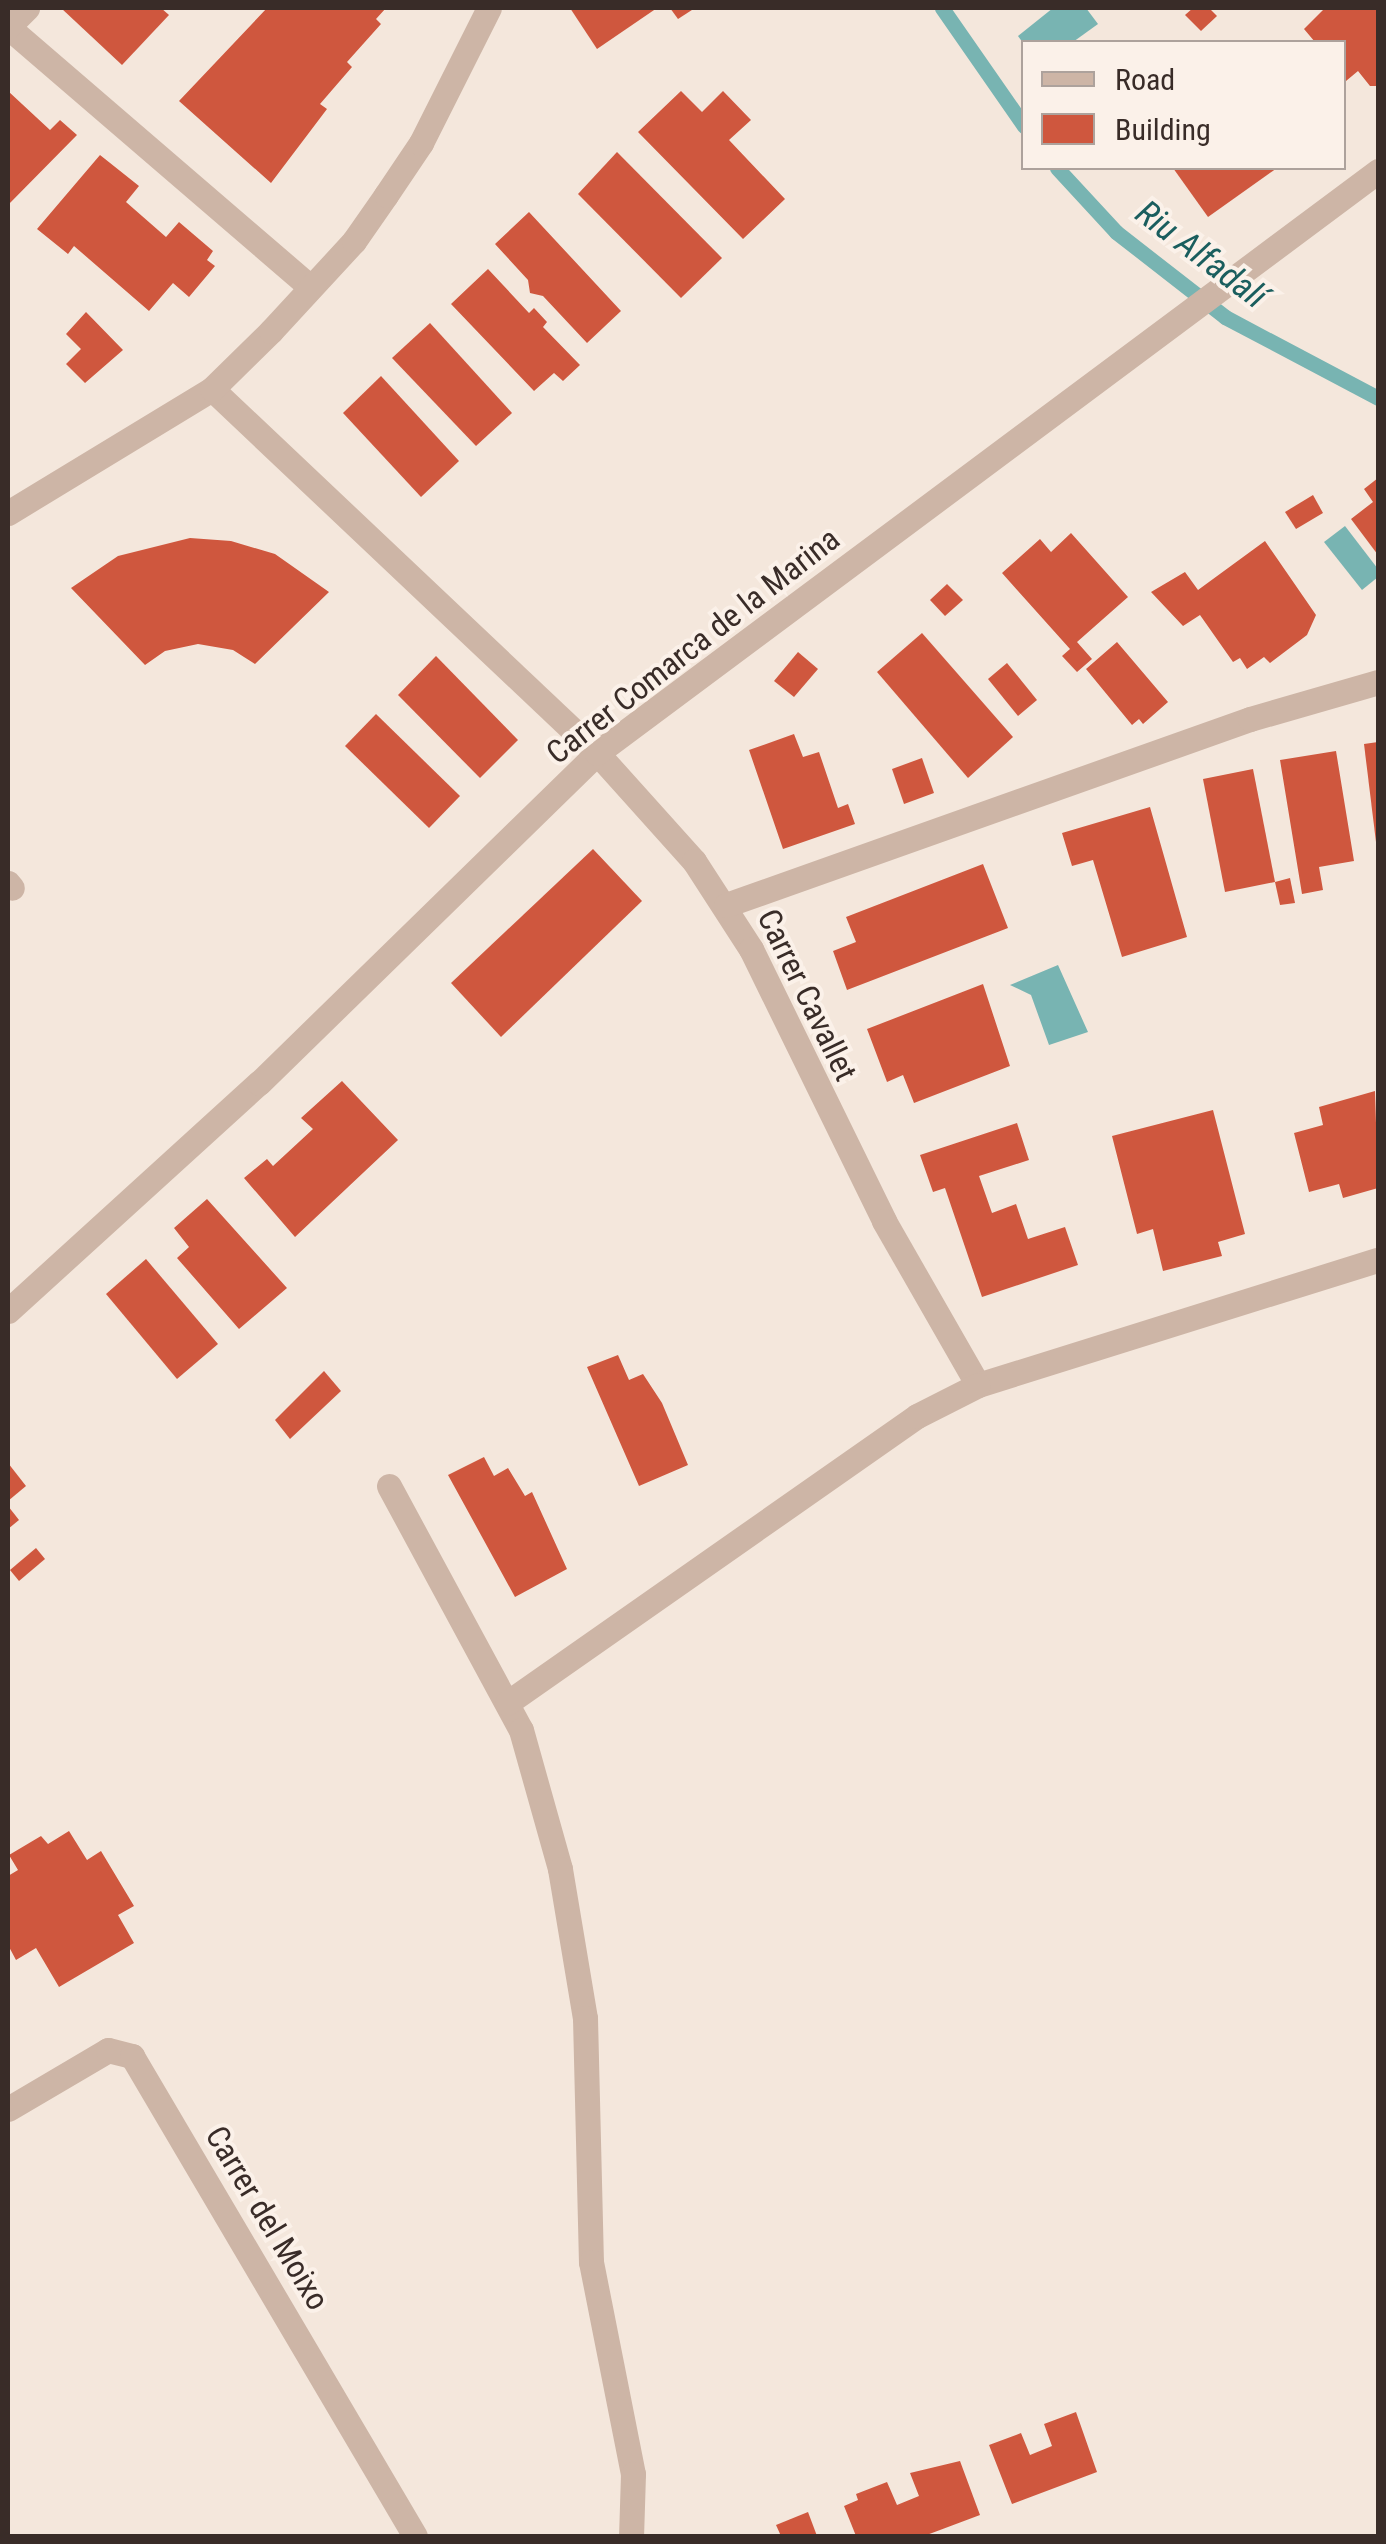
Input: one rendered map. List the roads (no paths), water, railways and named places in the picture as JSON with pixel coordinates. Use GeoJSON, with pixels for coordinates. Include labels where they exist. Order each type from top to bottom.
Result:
{"type":"FeatureCollection","features":[{"type":"Feature","properties":{"kind":"street"},"geometry":{"type":"LineString","coordinates":[[26,8],[8,27],[310,287]]}},
{"type":"Feature","properties":{"kind":"street"},"geometry":{"type":"LineString","coordinates":[[8,513],[212,389],[354,241],[421,143],[489,8]]}},
{"type":"Feature","properties":{"kind":"street","name":"Carrer Comarca de la Marina"},"geometry":{"type":"LineString","coordinates":[[8,1311],[258,1084],[598,753],[1378,171]]}},
{"type":"Feature","properties":{"kind":"street","name":"Carrer Cavallet"},"geometry":{"type":"LineString","coordinates":[[212,389],[598,753],[726,905],[884,1221],[978,1386]]}},
{"type":"Feature","properties":{"kind":"street"},"geometry":{"type":"LineString","coordinates":[[726,905],[1250,719],[1378,682]]}},
{"type":"Feature","properties":{"kind":"street"},"geometry":{"type":"LineString","coordinates":[[507,1703],[917,1416],[978,1386],[1378,1260]]}},
{"type":"Feature","properties":{"kind":"street"},"geometry":{"type":"LineString","coordinates":[[389,1486],[507,1703],[534,1778],[575,1942],[584,2018],[591,2262],[633,2474],[631,2536]]}},
{"type":"Feature","properties":{"kind":"street","name":"Carrer del Moixo"},"geometry":{"type":"LineString","coordinates":[[8,2108],[108,2050],[132,2056],[415,2536]]}},
{"type":"Feature","properties":{"kind":"water"},"geometry":{"type":"Polygon","coordinates":[[[1053,8],[1086,8],[1098,24],[1076,40],[1021,40],[1018,36],[1053,8]]]}},
{"type":"Feature","properties":{"kind":"water"},"geometry":{"type":"Polygon","coordinates":[[[1345,526],[1378,569],[1378,577],[1362,590],[1324,542],[1345,526]]]}},
{"type":"Feature","properties":{"kind":"water"},"geometry":{"type":"Polygon","coordinates":[[[1058,965],[1088,1032],[1049,1045],[1031,995],[1010,985],[1058,965]]]}},
{"type":"Feature","properties":{"kind":"waterway","name":"Riu Alfadalí"},"geometry":{"type":"LineString","coordinates":[[942,8],[1021,122]]}},
{"type":"Feature","properties":{"kind":"waterway","name":"Riu Alfadalí"},"geometry":{"type":"LineString","coordinates":[[1059,170],[1116,232],[1225,317],[1378,398]]}}]}
